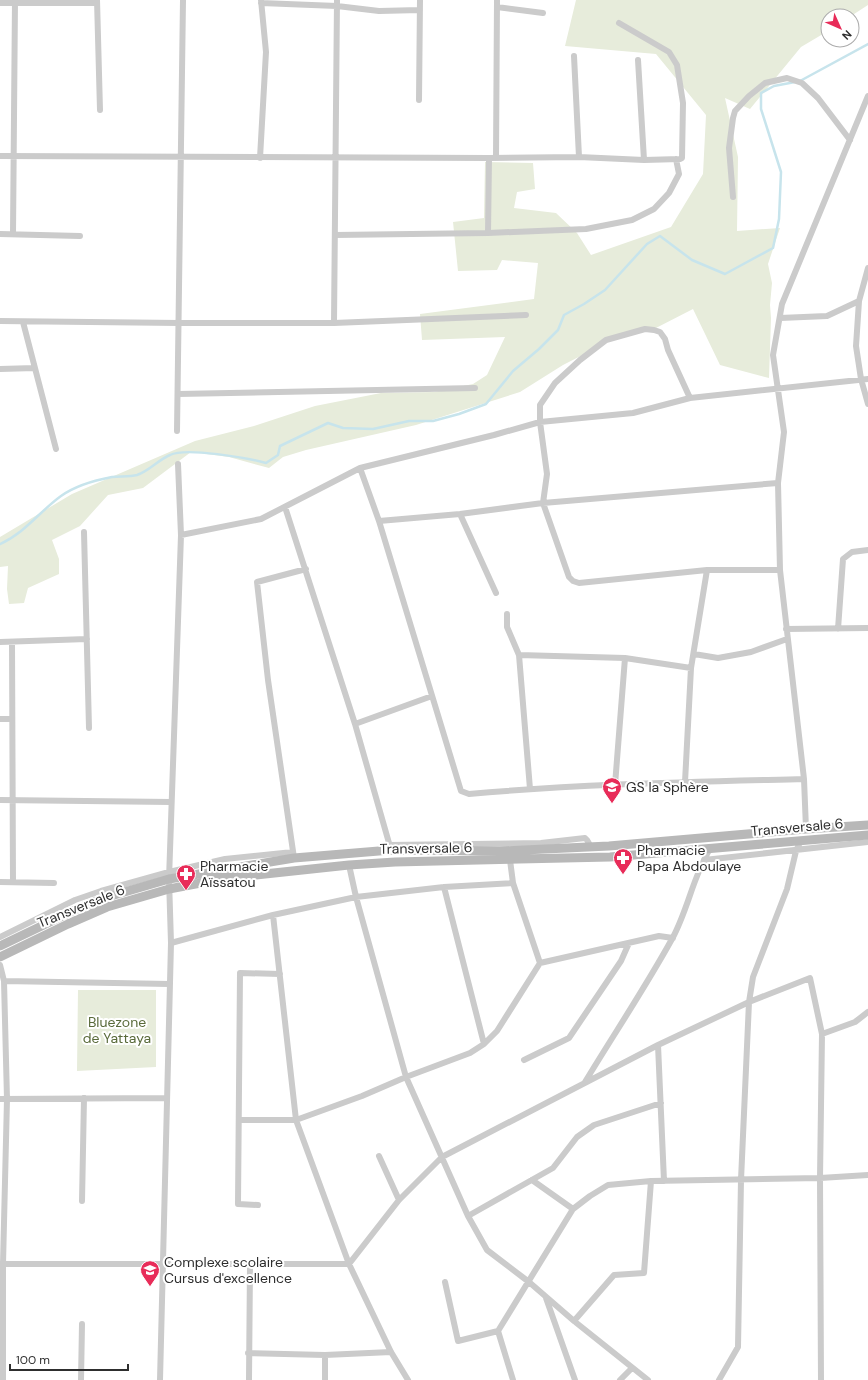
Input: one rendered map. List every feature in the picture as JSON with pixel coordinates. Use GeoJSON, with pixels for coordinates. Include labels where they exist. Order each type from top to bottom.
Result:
{"type":"FeatureCollection","features":[{"type":"Feature","properties":{"kind":"main road","name":"Transversale 6"},"geometry":{"type":"LineString","coordinates":[[0,946],[77,904],[169,880],[294,855],[390,847],[591,847],[806,829],[868,826]]}},
{"type":"Feature","properties":{"kind":"main road","name":"Transversale 6"},"geometry":{"type":"LineString","coordinates":[[0,957],[68,924],[169,880],[227,878],[349,865],[394,862],[610,857],[868,835]]}},
{"type":"Feature","properties":{"kind":"street"},"geometry":{"type":"LineString","coordinates":[[177,431],[183,0]]}},
{"type":"Feature","properties":{"kind":"street"},"geometry":{"type":"LineString","coordinates":[[419,100],[420,0]]}},
{"type":"Feature","properties":{"kind":"street"},"geometry":{"type":"LineString","coordinates":[[496,158],[497,0]]}},
{"type":"Feature","properties":{"kind":"street"},"geometry":{"type":"LineString","coordinates":[[13,234],[15,156],[15,2]]}},
{"type":"Feature","properties":{"kind":"street"},"geometry":{"type":"LineString","coordinates":[[0,3],[97,2],[100,110]]}},
{"type":"Feature","properties":{"kind":"street"},"geometry":{"type":"LineString","coordinates":[[260,158],[266,52],[261,2],[337,3],[379,11],[420,10]]}},
{"type":"Feature","properties":{"kind":"street"},"geometry":{"type":"LineString","coordinates":[[334,323],[337,3]]}},
{"type":"Feature","properties":{"kind":"street"},"geometry":{"type":"LineString","coordinates":[[497,7],[543,13]]}},
{"type":"Feature","properties":{"kind":"street"},"geometry":{"type":"LineString","coordinates":[[0,156],[181,158],[496,158],[579,156],[644,160],[680,159],[682,158],[683,103],[677,65],[669,52],[619,23]]}},
{"type":"Feature","properties":{"kind":"street"},"geometry":{"type":"LineString","coordinates":[[574,56],[579,156]]}},
{"type":"Feature","properties":{"kind":"street"},"geometry":{"type":"LineString","coordinates":[[638,60],[644,160]]}},
{"type":"Feature","properties":{"kind":"street"},"geometry":{"type":"LineString","coordinates":[[734,197],[729,148],[733,118],[735,111],[749,96],[765,83],[787,78],[802,83],[818,98],[850,140]]}},
{"type":"Feature","properties":{"kind":"street"},"geometry":{"type":"LineString","coordinates":[[806,829],[804,779],[780,570],[778,483],[784,432],[779,387],[773,355],[782,304],[868,96]]}},
{"type":"Feature","properties":{"kind":"street"},"geometry":{"type":"LineString","coordinates":[[488,233],[489,158]]}},
{"type":"Feature","properties":{"kind":"street"},"geometry":{"type":"LineString","coordinates":[[335,235],[488,233],[586,229],[632,220],[654,209],[669,193],[679,174],[676,159]]}},
{"type":"Feature","properties":{"kind":"street"},"geometry":{"type":"LineString","coordinates":[[0,234],[80,236]]}},
{"type":"Feature","properties":{"kind":"street"},"geometry":{"type":"LineString","coordinates":[[868,268],[859,301],[856,346],[865,379],[868,404]]}},
{"type":"Feature","properties":{"kind":"street"},"geometry":{"type":"LineString","coordinates":[[780,318],[827,316],[859,301]]}},
{"type":"Feature","properties":{"kind":"street"},"geometry":{"type":"LineString","coordinates":[[0,321],[334,323],[526,315]]}},
{"type":"Feature","properties":{"kind":"street"},"geometry":{"type":"LineString","coordinates":[[23,322],[56,449]]}},
{"type":"Feature","properties":{"kind":"street"},"geometry":{"type":"LineString","coordinates":[[690,398],[668,350],[665,339],[660,332],[645,329],[606,340],[580,360],[555,383],[540,405],[540,422],[547,474],[543,503],[569,577],[578,583],[707,570],[780,570]]}},
{"type":"Feature","properties":{"kind":"street"},"geometry":{"type":"LineString","coordinates":[[0,369],[36,368]]}},
{"type":"Feature","properties":{"kind":"street"},"geometry":{"type":"LineString","coordinates":[[181,535],[261,519],[360,468],[494,435],[540,422],[632,413],[690,398],[779,387],[865,379]]}},
{"type":"Feature","properties":{"kind":"street"},"geometry":{"type":"LineString","coordinates":[[178,394],[475,388]]}},
{"type":"Feature","properties":{"kind":"street"},"geometry":{"type":"LineString","coordinates":[[160,1380],[171,943],[169,880],[181,535],[178,464]]}},
{"type":"Feature","properties":{"kind":"street"},"geometry":{"type":"LineString","coordinates":[[360,468],[379,521],[461,791],[470,794],[530,789],[615,785],[804,779]]}},
{"type":"Feature","properties":{"kind":"street"},"geometry":{"type":"LineString","coordinates":[[379,521],[460,514],[543,503],[778,483]]}},
{"type":"Feature","properties":{"kind":"street"},"geometry":{"type":"LineString","coordinates":[[285,507],[355,724],[390,847]]}},
{"type":"Feature","properties":{"kind":"street"},"geometry":{"type":"LineString","coordinates":[[460,514],[496,593]]}},
{"type":"Feature","properties":{"kind":"street"},"geometry":{"type":"LineString","coordinates":[[84,532],[89,728]]}},
{"type":"Feature","properties":{"kind":"street"},"geometry":{"type":"LineString","coordinates":[[838,628],[843,559],[852,552],[868,550]]}},
{"type":"Feature","properties":{"kind":"street"},"geometry":{"type":"LineString","coordinates":[[294,855],[268,680],[257,582],[306,570]]}},
{"type":"Feature","properties":{"kind":"street"},"geometry":{"type":"LineString","coordinates":[[684,782],[691,668],[707,570]]}},
{"type":"Feature","properties":{"kind":"street"},"geometry":{"type":"LineString","coordinates":[[507,614],[507,627],[519,655],[530,789]]}},
{"type":"Feature","properties":{"kind":"street"},"geometry":{"type":"LineString","coordinates":[[786,629],[868,628]]}},
{"type":"Feature","properties":{"kind":"street"},"geometry":{"type":"LineString","coordinates":[[0,642],[87,639]]}},
{"type":"Feature","properties":{"kind":"street"},"geometry":{"type":"LineString","coordinates":[[694,654],[718,658],[751,652],[787,639]]}},
{"type":"Feature","properties":{"kind":"street"},"geometry":{"type":"LineString","coordinates":[[12,642],[13,882]]}},
{"type":"Feature","properties":{"kind":"street"},"geometry":{"type":"LineString","coordinates":[[519,655],[625,658],[691,668]]}},
{"type":"Feature","properties":{"kind":"street"},"geometry":{"type":"LineString","coordinates":[[615,785],[625,658]]}},
{"type":"Feature","properties":{"kind":"street"},"geometry":{"type":"LineString","coordinates":[[355,724],[432,696]]}},
{"type":"Feature","properties":{"kind":"street"},"geometry":{"type":"LineString","coordinates":[[0,719],[12,719]]}},
{"type":"Feature","properties":{"kind":"street"},"geometry":{"type":"LineString","coordinates":[[0,800],[171,802]]}},
{"type":"Feature","properties":{"kind":"street"},"geometry":{"type":"LineString","coordinates":[[719,1380],[738,1347],[741,1180],[749,1002],[753,977],[786,889],[796,851],[801,840]]}},
{"type":"Feature","properties":{"kind":"street"},"geometry":{"type":"LineString","coordinates":[[704,860],[868,842]]}},
{"type":"Feature","properties":{"kind":"street"},"geometry":{"type":"LineString","coordinates":[[584,1084],[673,938],[685,912],[704,860],[710,849]]}},
{"type":"Feature","properties":{"kind":"street"},"geometry":{"type":"LineString","coordinates":[[510,860],[514,883],[540,963]]}},
{"type":"Feature","properties":{"kind":"street"},"geometry":{"type":"LineString","coordinates":[[349,865],[356,897],[406,1077],[468,1216],[487,1250],[529,1282],[574,1321],[648,1380]]}},
{"type":"Feature","properties":{"kind":"street"},"geometry":{"type":"LineString","coordinates":[[0,882],[54,882]]}},
{"type":"Feature","properties":{"kind":"street"},"geometry":{"type":"LineString","coordinates":[[171,943],[273,915],[356,897],[444,887],[514,883]]}},
{"type":"Feature","properties":{"kind":"street"},"geometry":{"type":"LineString","coordinates":[[444,887],[484,1044]]}},
{"type":"Feature","properties":{"kind":"street"},"geometry":{"type":"LineString","coordinates":[[0,937],[77,904]]}},
{"type":"Feature","properties":{"kind":"street"},"geometry":{"type":"LineString","coordinates":[[273,915],[296,1120],[349,1264],[390,1352],[408,1380]]}},
{"type":"Feature","properties":{"kind":"street"},"geometry":{"type":"LineString","coordinates":[[239,1120],[296,1120],[362,1096],[406,1077],[470,1053],[484,1044],[497,1031],[540,963],[659,936],[673,938]]}},
{"type":"Feature","properties":{"kind":"street"},"geometry":{"type":"LineString","coordinates":[[524,1060],[569,1038],[621,961],[629,943]]}},
{"type":"Feature","properties":{"kind":"street"},"geometry":{"type":"LineString","coordinates":[[0,966],[4,981],[7,1099],[2,1264],[3,1380]]}},
{"type":"Feature","properties":{"kind":"street"},"geometry":{"type":"LineString","coordinates":[[258,1205],[238,1204],[240,973],[280,974]]}},
{"type":"Feature","properties":{"kind":"street"},"geometry":{"type":"LineString","coordinates":[[349,1264],[399,1200],[442,1157],[658,1045],[749,1002],[810,978],[822,1034],[820,1178],[821,1380]]}},
{"type":"Feature","properties":{"kind":"street"},"geometry":{"type":"LineString","coordinates":[[4,981],[169,984]]}},
{"type":"Feature","properties":{"kind":"street"},"geometry":{"type":"LineString","coordinates":[[822,1034],[855,1022],[868,1012]]}},
{"type":"Feature","properties":{"kind":"street"},"geometry":{"type":"LineString","coordinates":[[658,1045],[664,1181]]}},
{"type":"Feature","properties":{"kind":"street"},"geometry":{"type":"LineString","coordinates":[[82,1201],[84,1098]]}},
{"type":"Feature","properties":{"kind":"street"},"geometry":{"type":"LineString","coordinates":[[0,1099],[167,1098]]}},
{"type":"Feature","properties":{"kind":"street"},"geometry":{"type":"LineString","coordinates":[[468,1216],[553,1168],[578,1137],[594,1125],[661,1103]]}},
{"type":"Feature","properties":{"kind":"street"},"geometry":{"type":"LineString","coordinates":[[379,1156],[399,1200]]}},
{"type":"Feature","properties":{"kind":"street"},"geometry":{"type":"LineString","coordinates":[[445,1282],[458,1340],[498,1331],[573,1209],[608,1185],[664,1181],[820,1178],[868,1175]]}},
{"type":"Feature","properties":{"kind":"street"},"geometry":{"type":"LineString","coordinates":[[532,1180],[573,1209]]}},
{"type":"Feature","properties":{"kind":"street"},"geometry":{"type":"LineString","coordinates":[[574,1321],[614,1275],[644,1273],[651,1182]]}},
{"type":"Feature","properties":{"kind":"street"},"geometry":{"type":"LineString","coordinates":[[2,1264],[349,1264]]}},
{"type":"Feature","properties":{"kind":"street"},"geometry":{"type":"LineString","coordinates":[[249,1380],[248,1353],[250,1264]]}},
{"type":"Feature","properties":{"kind":"street"},"geometry":{"type":"LineString","coordinates":[[545,1296],[575,1380]]}},
{"type":"Feature","properties":{"kind":"street"},"geometry":{"type":"LineString","coordinates":[[81,1380],[82,1324]]}},
{"type":"Feature","properties":{"kind":"street"},"geometry":{"type":"LineString","coordinates":[[498,1331],[513,1380]]}},
{"type":"Feature","properties":{"kind":"street"},"geometry":{"type":"LineString","coordinates":[[248,1353],[325,1355],[390,1352]]}},
{"type":"Feature","properties":{"kind":"street"},"geometry":{"type":"LineString","coordinates":[[325,1355],[325,1380]]}},
{"type":"Feature","properties":{"kind":"street"},"geometry":{"type":"LineString","coordinates":[[620,1380],[632,1368]]}},
{"type":"Feature","properties":{"kind":"green space"},"geometry":{"type":"Polygon","coordinates":[[[576,0],[868,0],[868,5],[860,10],[860,8],[820,8],[820,36],[801,47],[750,109],[725,98],[738,157],[737,231],[780,228],[768,264],[772,283],[770,305],[769,378],[720,365],[693,309],[654,329],[610,341],[563,365],[520,392],[416,425],[306,450],[283,457],[269,468],[229,457],[191,452],[143,488],[108,495],[80,526],[52,540],[59,559],[59,574],[28,588],[24,603],[9,604],[7,589],[8,566],[0,567],[0,537],[72,494],[195,441],[254,426],[315,406],[381,393],[434,392],[473,384],[487,375],[505,337],[422,340],[420,314],[534,299],[538,263],[502,260],[497,270],[458,271],[453,222],[484,218],[485,162],[533,163],[535,189],[517,192],[514,208],[556,213],[577,233],[591,255],[671,227],[703,174],[706,115],[656,54],[565,46],[576,0]]]}},
{"type":"Feature","properties":{"kind":"green space","name":"Bluezone de Yattaya"},"geometry":{"type":"Polygon","coordinates":[[[78,990],[156,990],[156,1067],[77,1071],[78,990]]]}},
{"type":"Feature","properties":{"kind":"waterway"},"geometry":{"type":"LineString","coordinates":[[800,81],[868,44]]}},
{"type":"Feature","properties":{"kind":"waterway"},"geometry":{"type":"LineString","coordinates":[[0,544],[25,528],[53,502],[73,489],[106,478],[137,475],[146,471],[170,455],[189,452],[203,453],[232,456],[266,463],[278,455],[280,446],[328,423],[343,428],[373,429],[409,421],[433,421],[459,414],[486,404],[513,371],[539,349],[558,330],[564,315],[605,290],[647,244],[660,236],[692,260],[725,274],[773,248],[779,219],[781,172],[761,109],[761,93],[774,86],[795,82]]}},
{"type":"Feature","properties":{"kind":"place","name":"GS la Sphère"},"geometry":{"type":"Point","coordinates":[612,804]}},
{"type":"Feature","properties":{"kind":"place","name":"Pharmacie Papa Abdoulaye"},"geometry":{"type":"Point","coordinates":[623,875]}},
{"type":"Feature","properties":{"kind":"place","name":"Pharmacie Aïssatou"},"geometry":{"type":"Point","coordinates":[186,891]}},
{"type":"Feature","properties":{"kind":"place","name":"Complexe scolaire Cursus d'excellence"},"geometry":{"type":"Point","coordinates":[150,1287]}}]}
